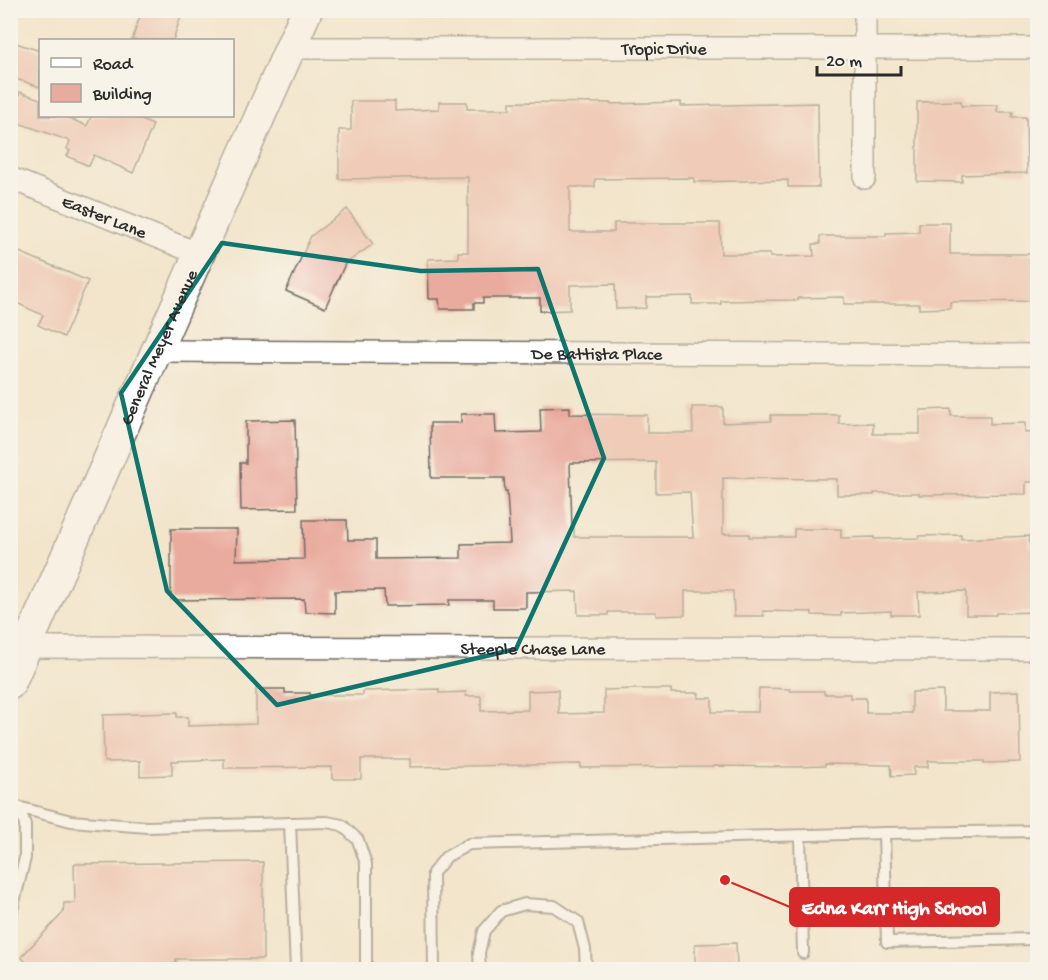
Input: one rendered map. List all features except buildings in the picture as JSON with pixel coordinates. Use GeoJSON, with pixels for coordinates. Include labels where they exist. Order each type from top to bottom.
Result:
{"type":"FeatureCollection","features":[{"type":"Feature","properties":{"kind":"main road","name":"General Meyer Avenue"},"geometry":{"type":"LineString","coordinates":[[10,684],[307,10]]}},
{"type":"Feature","properties":{"kind":"street"},"geometry":{"type":"LineString","coordinates":[[865,10],[865,178]]}},
{"type":"Feature","properties":{"kind":"street","name":"Tropic Drive"},"geometry":{"type":"LineString","coordinates":[[290,48],[1038,48]]}},
{"type":"Feature","properties":{"kind":"street","name":"Easter Lane"},"geometry":{"type":"LineString","coordinates":[[10,178],[199,254]]}},
{"type":"Feature","properties":{"kind":"street","name":"De Battista Place"},"geometry":{"type":"LineString","coordinates":[[156,351],[1038,355]]}},
{"type":"Feature","properties":{"kind":"street","name":"Steeple Chase Lane"},"geometry":{"type":"LineString","coordinates":[[27,646],[1038,649]]}},
{"type":"Feature","properties":{"kind":"lane"},"geometry":{"type":"LineString","coordinates":[[16,807],[70,821],[147,827],[327,822],[342,825],[358,840],[366,864],[366,969]]}},
{"type":"Feature","properties":{"kind":"lane"},"geometry":{"type":"LineString","coordinates":[[10,918],[25,858],[25,825],[16,807]]}},
{"type":"Feature","properties":{"kind":"lane"},"geometry":{"type":"LineString","coordinates":[[290,823],[296,969]]}},
{"type":"Feature","properties":{"kind":"lane"},"geometry":{"type":"LineString","coordinates":[[434,969],[433,873],[446,857],[470,844],[1038,831]]}},
{"type":"Feature","properties":{"kind":"lane"},"geometry":{"type":"LineString","coordinates":[[885,833],[887,942],[1038,939]]}},
{"type":"Feature","properties":{"kind":"lane"},"geometry":{"type":"LineString","coordinates":[[800,836],[803,953]]}},
{"type":"Feature","properties":{"kind":"lane"},"geometry":{"type":"LineString","coordinates":[[480,969],[479,953],[484,931],[501,911],[525,904],[555,906],[578,922],[585,949],[586,969]]}},
{"type":"Feature","properties":{"kind":"highlighted area"},"geometry":{"type":"Polygon","coordinates":[[[222,243],[421,271],[538,269],[604,458],[516,649],[277,705],[167,591],[121,393],[222,243]]]}},
{"type":"Feature","properties":{"kind":"place","name":"Edna Karr High School"},"geometry":{"type":"Point","coordinates":[725,880]}}]}
